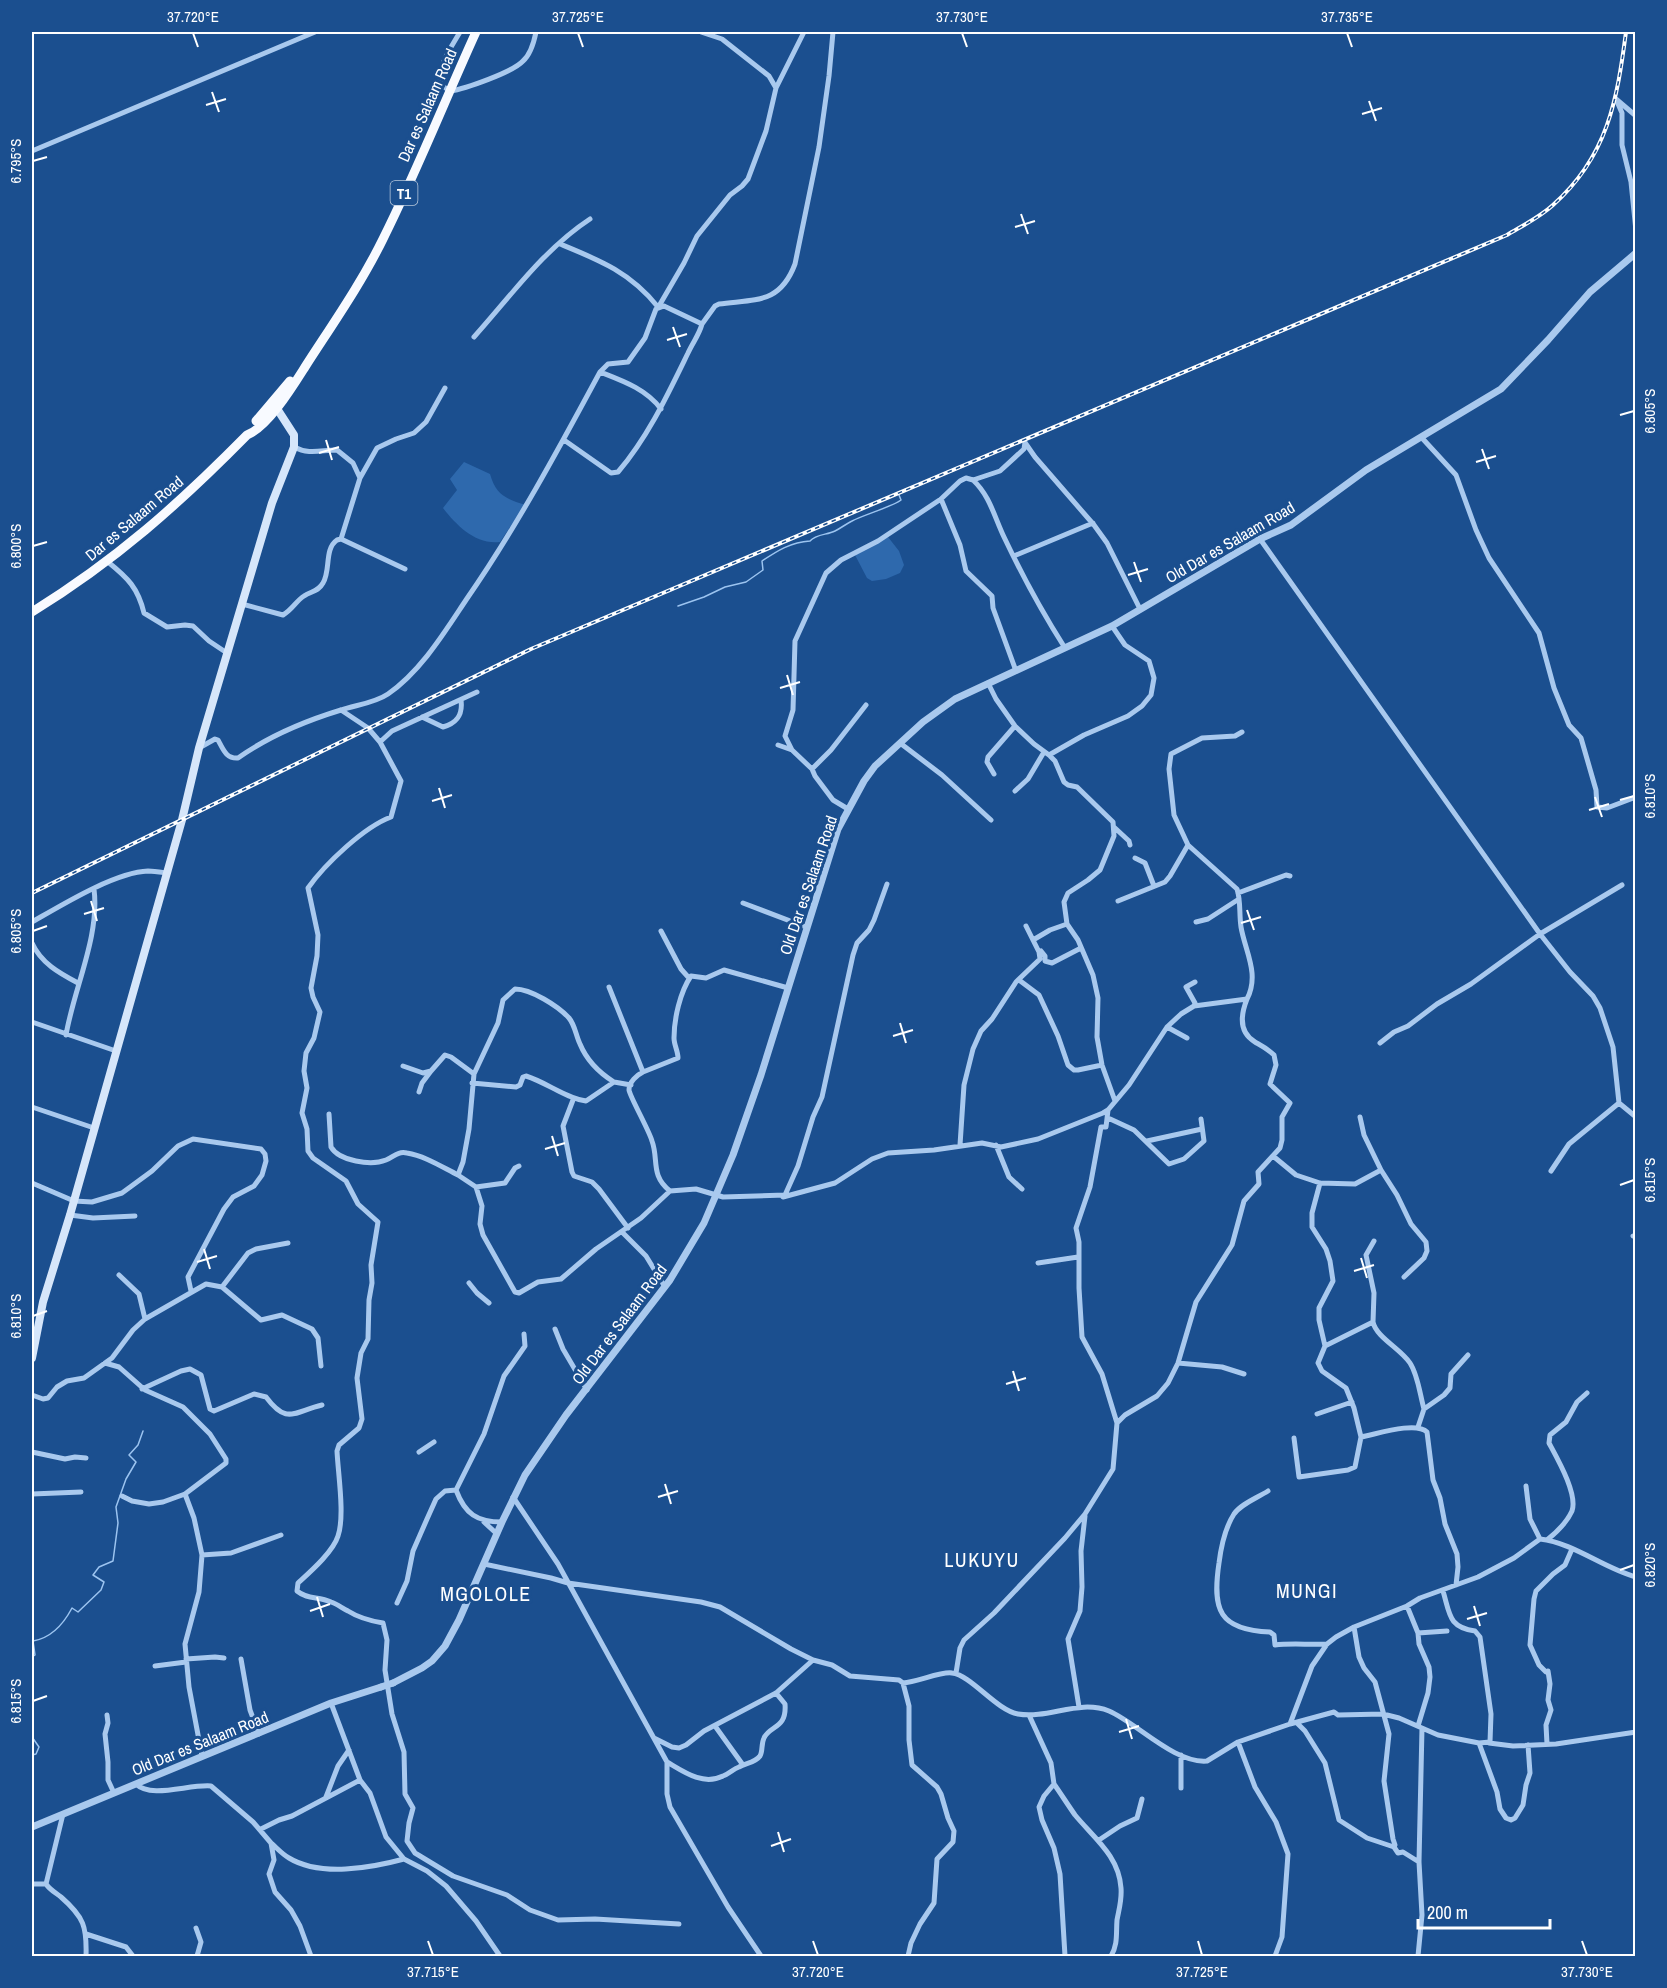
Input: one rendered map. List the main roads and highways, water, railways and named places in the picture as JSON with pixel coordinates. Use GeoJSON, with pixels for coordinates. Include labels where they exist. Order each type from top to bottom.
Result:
{"type":"FeatureCollection","features":[{"type":"Feature","properties":{"kind":"highway","name":"Dar es Salaam Road"},"geometry":{"type":"LineString","coordinates":[[32,612],[108,562],[167,514],[247,435],[253,432],[272,408],[287,394],[352,295],[383,238],[476,32]]}},
{"type":"Feature","properties":{"kind":"main road"},"geometry":{"type":"LineString","coordinates":[[32,1358],[43,1302],[74,1201],[199,748],[272,503],[294,447],[291,430],[272,408]]}},
{"type":"Feature","properties":{"kind":"waterway"},"geometry":{"type":"LineString","coordinates":[[678,606],[725,587],[746,582],[763,570],[762,561],[779,551],[790,545],[810,541],[892,505],[901,500],[899,495]]}},
{"type":"Feature","properties":{"kind":"waterway"},"geometry":{"type":"LineString","coordinates":[[32,1657],[35,1655],[33,1641],[51,1634],[65,1620],[72,1608],[78,1612],[101,1590],[104,1582],[93,1575],[99,1567],[113,1561],[118,1523],[116,1507],[126,1479],[136,1462],[129,1455],[138,1445],[143,1431]]}},
{"type":"Feature","properties":{"kind":"waterway"},"geometry":{"type":"LineString","coordinates":[[32,1737],[39,1747],[36,1754],[32,1755]]}},
{"type":"Feature","properties":{"kind":"railway"},"geometry":{"type":"LineString","coordinates":[[32,893],[531,649],[1507,235],[1553,205],[1572,186],[1598,147],[1607,126],[1619,81],[1626,32]]}},
{"type":"Feature","properties":{"kind":"district","name":"LUKUYU"},"geometry":{"type":"Point","coordinates":[982,1559]}},
{"type":"Feature","properties":{"kind":"district","name":"MUNGI"},"geometry":{"type":"Point","coordinates":[1307,1590]}},
{"type":"Feature","properties":{"kind":"district","name":"MGOLOLE"},"geometry":{"type":"Point","coordinates":[486,1593]}}]}
